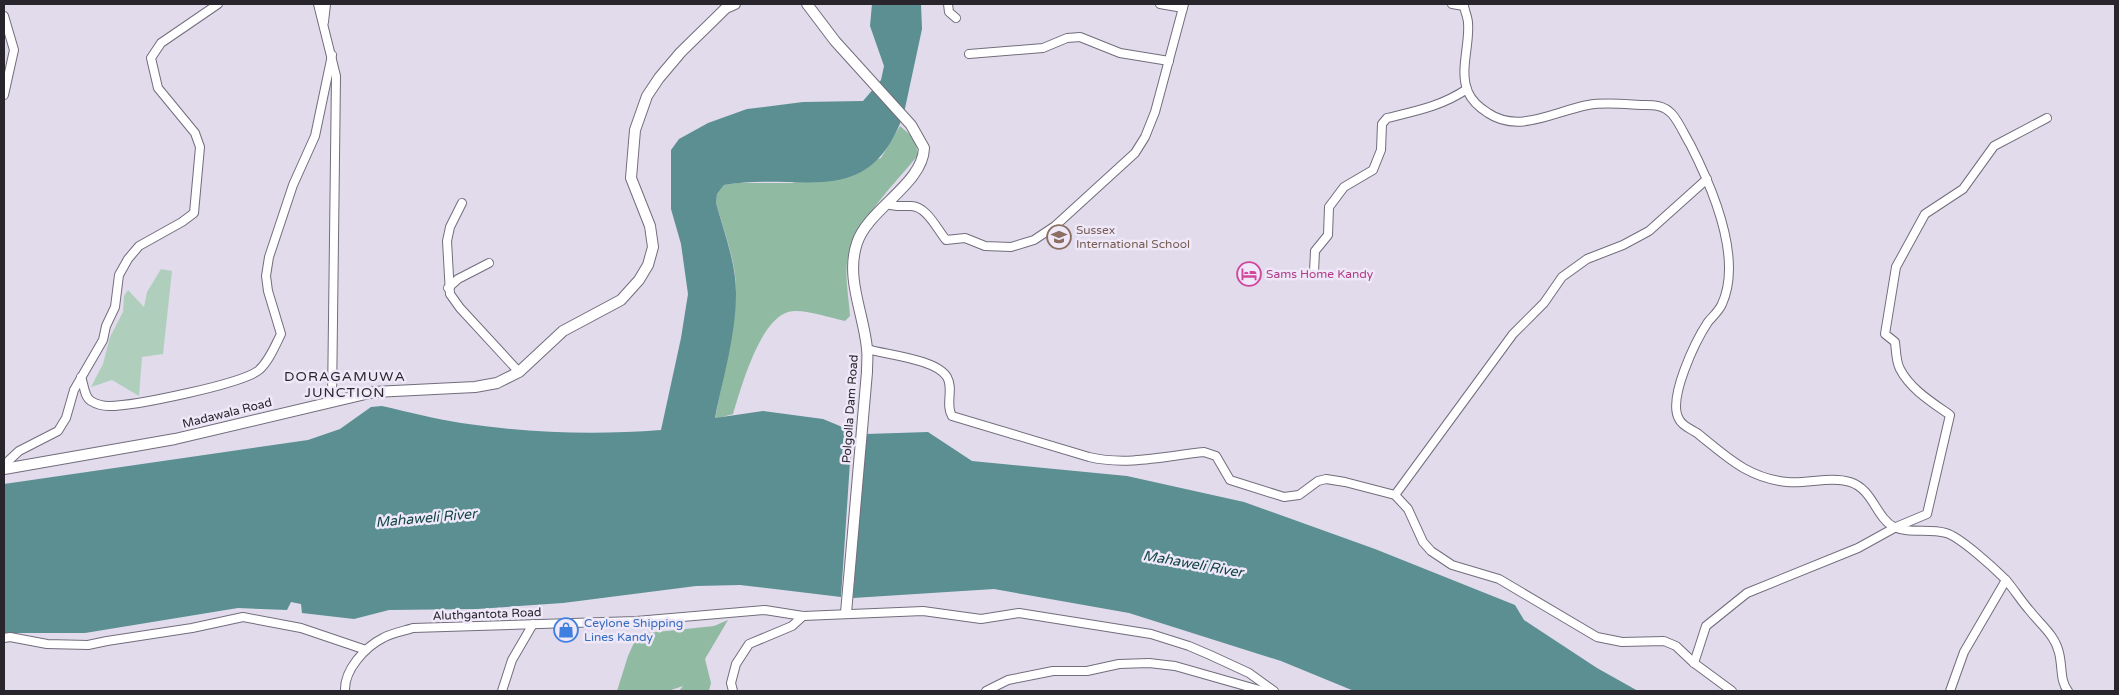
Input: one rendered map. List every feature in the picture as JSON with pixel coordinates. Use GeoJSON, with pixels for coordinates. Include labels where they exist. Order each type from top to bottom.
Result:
{"type":"FeatureCollection","features":[{"type":"Feature","properties":{"kind":"main road","name":"Madawala Road"},"geometry":{"type":"LineString","coordinates":[[4,469],[174,439],[374,392],[475,387],[497,383],[519,372],[564,331],[621,300],[639,280],[648,265],[653,247],[650,226],[631,178],[635,130],[647,96],[659,78],[681,52],[726,8],[735,4]]}},
{"type":"Feature","properties":{"kind":"main road","name":"Polgolla Dam Road"},"geometry":{"type":"LineString","coordinates":[[807,4],[834,42],[916,131],[924,148],[922,160],[915,171],[864,228],[856,244],[854,257],[856,294],[867,349],[846,613]]}},
{"type":"Feature","properties":{"kind":"street"},"geometry":{"type":"LineString","coordinates":[[4,465],[19,451],[58,431],[66,418],[74,390],[103,340],[106,326],[115,307],[119,276],[128,258],[139,246],[182,222],[194,213],[200,147],[195,133],[158,88],[151,58],[161,43],[218,4]]}},
{"type":"Feature","properties":{"kind":"street"},"geometry":{"type":"LineString","coordinates":[[318,4],[336,76],[332,401]]}},
{"type":"Feature","properties":{"kind":"street"},"geometry":{"type":"LineString","coordinates":[[323,27],[326,4]]}},
{"type":"Feature","properties":{"kind":"street"},"geometry":{"type":"LineString","coordinates":[[948,4],[949,12],[956,18]]}},
{"type":"Feature","properties":{"kind":"street"},"geometry":{"type":"LineString","coordinates":[[887,204],[896,207],[918,207],[929,217],[946,240],[965,238],[985,246],[1011,247],[1034,240],[1055,226],[1135,153],[1145,136],[1155,112],[1183,6],[1160,4]]}},
{"type":"Feature","properties":{"kind":"street"},"geometry":{"type":"LineString","coordinates":[[1452,4],[1464,6],[1472,4]]}},
{"type":"Feature","properties":{"kind":"street"},"geometry":{"type":"LineString","coordinates":[[1464,6],[1468,23],[1465,70],[1467,89],[1480,107],[1490,115],[1502,121],[1516,123],[1592,104],[1662,107],[1672,114],[1685,134],[1718,208],[1727,248],[1729,278],[1722,305],[1704,329],[1685,370],[1678,393],[1676,412],[1680,422],[1727,459],[1761,477],[1788,482],[1850,482],[1863,489],[1890,525],[1947,533],[1968,547],[2006,580],[2052,636],[2060,650],[2063,685],[2068,691]]}},
{"type":"Feature","properties":{"kind":"street"},"geometry":{"type":"LineString","coordinates":[[4,16],[14,50],[4,95]]}},
{"type":"Feature","properties":{"kind":"street"},"geometry":{"type":"LineString","coordinates":[[969,54],[1043,48],[1067,38],[1080,37],[1120,53],[1169,61]]}},
{"type":"Feature","properties":{"kind":"street"},"geometry":{"type":"LineString","coordinates":[[81,377],[86,396],[90,401],[107,406],[134,405],[238,380],[258,370],[269,358],[281,334],[268,291],[266,276],[269,257],[293,185],[315,136],[332,55]]}},
{"type":"Feature","properties":{"kind":"street"},"geometry":{"type":"LineString","coordinates":[[1314,272],[1315,251],[1328,236],[1329,207],[1344,187],[1373,170],[1381,150],[1382,124],[1387,118],[1428,108],[1452,99],[1467,89]]}},
{"type":"Feature","properties":{"kind":"street"},"geometry":{"type":"LineString","coordinates":[[1694,662],[1706,626],[1747,593],[1858,548],[1896,527],[1927,514],[1950,415],[1928,399],[1907,378],[1900,368],[1895,342],[1885,334],[1896,267],[1925,214],[1963,189],[1994,146],[2047,118]]}},
{"type":"Feature","properties":{"kind":"street"},"geometry":{"type":"LineString","coordinates":[[1395,495],[1513,334],[1544,303],[1562,277],[1587,260],[1623,245],[1649,231],[1706,178]]}},
{"type":"Feature","properties":{"kind":"street"},"geometry":{"type":"LineString","coordinates":[[462,203],[450,227],[447,241],[448,288],[450,294],[460,308],[519,372]]}},
{"type":"Feature","properties":{"kind":"street"},"geometry":{"type":"LineString","coordinates":[[448,288],[458,279],[489,263]]}},
{"type":"Feature","properties":{"kind":"street"},"geometry":{"type":"LineString","coordinates":[[867,349],[933,365],[947,377],[950,386],[949,411],[952,416],[1089,457],[1124,462],[1204,452],[1216,456],[1230,480],[1275,496],[1299,495],[1318,481],[1326,479],[1395,495],[1408,509],[1423,542],[1431,551],[1452,565],[1499,579],[1597,637],[1622,642],[1664,640],[1676,646],[1732,691]]}},
{"type":"Feature","properties":{"kind":"street"},"geometry":{"type":"LineString","coordinates":[[1950,691],[1964,652],[2006,580]]}},
{"type":"Feature","properties":{"kind":"street","name":"Aluthgantota Road"},"geometry":{"type":"LineString","coordinates":[[345,691],[349,674],[355,662],[366,650],[383,638],[413,628],[636,621],[764,610],[803,616],[923,611],[981,619],[1020,613],[1151,634],[1180,643],[1249,674],[1274,691]]}},
{"type":"Feature","properties":{"kind":"street"},"geometry":{"type":"LineString","coordinates":[[733,691],[731,683],[736,664],[749,644],[792,626],[803,616]]}},
{"type":"Feature","properties":{"kind":"street"},"geometry":{"type":"LineString","coordinates":[[4,638],[10,637],[47,644],[88,646],[107,641],[243,618],[301,628],[366,650]]}},
{"type":"Feature","properties":{"kind":"street"},"geometry":{"type":"LineString","coordinates":[[502,691],[512,660],[533,624]]}},
{"type":"Feature","properties":{"kind":"street"},"geometry":{"type":"LineString","coordinates":[[986,691],[1008,680],[1053,671],[1087,671],[1119,664],[1149,663],[1174,666],[1263,691]]}},
{"type":"Feature","properties":{"kind":"shaded area"},"geometry":{"type":"Polygon","coordinates":[[[900,126],[915,139],[918,155],[875,206],[865,220],[850,249],[846,276],[850,316],[845,321],[808,312],[794,311],[778,318],[768,328],[760,341],[746,373],[733,414],[715,419],[731,341],[736,293],[732,259],[716,203],[717,194],[724,185],[738,183],[792,183],[881,158],[900,126]]]}},
{"type":"Feature","properties":{"kind":"shaded area"},"geometry":{"type":"Polygon","coordinates":[[[161,269],[172,271],[163,354],[142,357],[139,396],[112,380],[91,387],[103,364],[110,337],[123,312],[124,296],[128,290],[144,307],[147,292],[161,269]]]}},
{"type":"Feature","properties":{"kind":"shaded area"},"geometry":{"type":"Polygon","coordinates":[[[728,620],[705,659],[711,683],[709,691],[679,691],[683,686],[668,691],[617,691],[628,656],[638,634],[714,626],[728,620]]]}},
{"type":"Feature","properties":{"kind":"water","name":"Mahaweli River"},"geometry":{"type":"Polygon","coordinates":[[[872,4],[921,4],[922,29],[904,113],[889,144],[872,164],[852,176],[830,181],[753,182],[724,185],[717,194],[716,203],[732,259],[736,293],[734,325],[715,418],[763,411],[823,419],[840,426],[846,431],[852,432],[841,597],[740,585],[696,586],[563,603],[477,609],[389,610],[354,619],[302,613],[301,604],[291,602],[287,610],[238,608],[85,633],[4,633],[4,484],[308,440],[340,429],[371,407],[382,406],[451,421],[511,429],[586,433],[661,430],[681,338],[688,294],[681,244],[671,209],[671,150],[679,139],[708,123],[747,109],[803,102],[863,101],[881,80],[884,66],[870,26],[872,4]]]}},
{"type":"Feature","properties":{"kind":"water","name":"Mahaweli River"},"geometry":{"type":"Polygon","coordinates":[[[928,432],[972,461],[1127,476],[1244,502],[1375,549],[1515,605],[1524,620],[1597,668],[1638,691],[1354,691],[1281,661],[1129,613],[994,589],[853,598],[866,434],[928,432]]]}},
{"type":"Feature","properties":{"kind":"place","name":"Sussex International School"},"geometry":{"type":"Point","coordinates":[1059,237]}},
{"type":"Feature","properties":{"kind":"place","name":"Sams Home Kandy"},"geometry":{"type":"Point","coordinates":[1249,274]}},
{"type":"Feature","properties":{"kind":"place","name":"Ceylone Shipping Lines Kandy"},"geometry":{"type":"Point","coordinates":[566,630]}},
{"type":"Feature","properties":{"kind":"district","name":"DORAGAMUWA JUNCTION"},"geometry":{"type":"Point","coordinates":[345,384]}}]}
